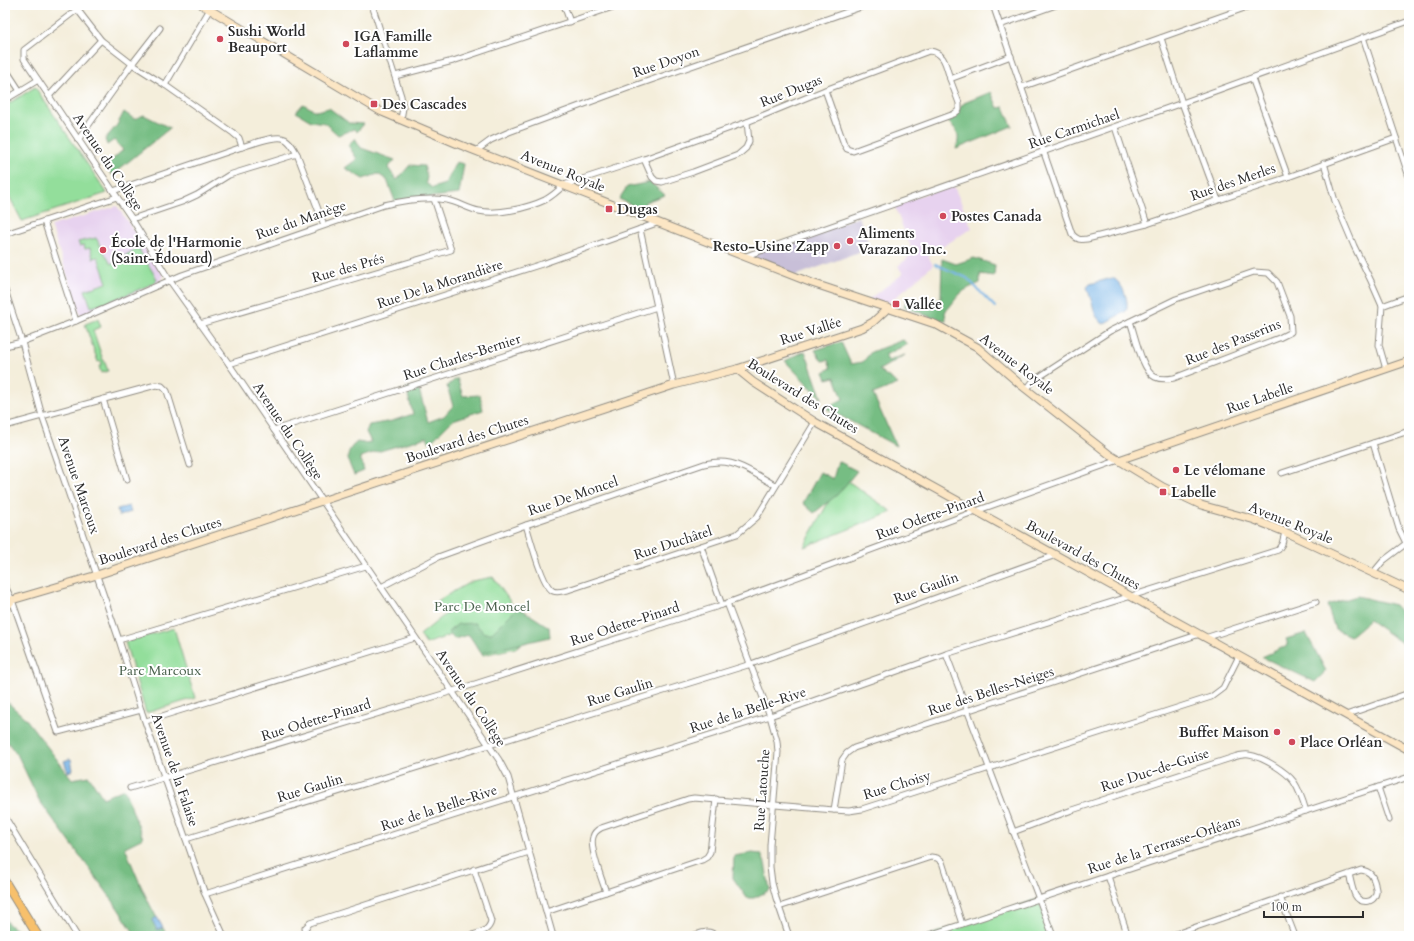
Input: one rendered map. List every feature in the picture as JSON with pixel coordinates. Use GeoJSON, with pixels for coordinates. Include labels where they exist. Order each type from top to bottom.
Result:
{"type":"FeatureCollection","features":[{"type":"Feature","properties":{"kind":"main road"},"geometry":{"type":"LineString","coordinates":[[5,882],[38,936]]}},
{"type":"Feature","properties":{"kind":"street"},"geometry":{"type":"LineString","coordinates":[[83,5],[77,9],[101,40],[132,64],[165,85],[233,133],[239,138],[242,147]]}},
{"type":"Feature","properties":{"kind":"street","name":"Avenue Royale"},"geometry":{"type":"LineString","coordinates":[[202,5],[380,111],[812,283],[935,324],[977,347],[1110,455],[1163,487],[1201,505],[1255,520],[1285,532],[1409,590]]}},
{"type":"Feature","properties":{"kind":"street"},"geometry":{"type":"LineString","coordinates":[[372,5],[395,76],[403,108],[401,119]]}},
{"type":"Feature","properties":{"kind":"street"},"geometry":{"type":"LineString","coordinates":[[564,5],[570,22]]}},
{"type":"Feature","properties":{"kind":"street"},"geometry":{"type":"LineString","coordinates":[[395,76],[453,61],[618,5]]}},
{"type":"Feature","properties":{"kind":"street","name":"Rue Doyon"},"geometry":{"type":"LineString","coordinates":[[476,150],[491,140],[509,132],[638,84],[867,5]]}},
{"type":"Feature","properties":{"kind":"street"},"geometry":{"type":"LineString","coordinates":[[993,5],[1045,152]]}},
{"type":"Feature","properties":{"kind":"street"},"geometry":{"type":"LineString","coordinates":[[1000,25],[1056,5]]}},
{"type":"Feature","properties":{"kind":"street"},"geometry":{"type":"LineString","coordinates":[[1022,87],[1253,5]]}},
{"type":"Feature","properties":{"kind":"street","name":"Avenue du Collège"},"geometry":{"type":"LineString","coordinates":[[77,9],[24,50],[24,59],[132,219],[170,281],[229,364],[489,745],[508,777],[553,936]]}},
{"type":"Feature","properties":{"kind":"street"},"geometry":{"type":"LineString","coordinates":[[165,85],[210,9]]}},
{"type":"Feature","properties":{"kind":"street","name":"Rue Carmichael"},"geometry":{"type":"LineString","coordinates":[[746,256],[1045,152],[1409,21]]}},
{"type":"Feature","properties":{"kind":"street"},"geometry":{"type":"LineString","coordinates":[[78,140],[132,64],[160,28]]}},
{"type":"Feature","properties":{"kind":"street"},"geometry":{"type":"LineString","coordinates":[[1364,37],[1409,176]]}},
{"type":"Feature","properties":{"kind":"street"},"geometry":{"type":"LineString","coordinates":[[1161,38],[1182,103],[1218,200]]}},
{"type":"Feature","properties":{"kind":"street"},"geometry":{"type":"LineString","coordinates":[[49,96],[101,40]]}},
{"type":"Feature","properties":{"kind":"street","name":"Rue Dugas"},"geometry":{"type":"LineString","coordinates":[[564,185],[644,159],[746,122],[825,90],[929,51],[936,52],[942,56],[959,103],[959,110],[954,114],[853,151],[847,149],[844,144],[825,90]]}},
{"type":"Feature","properties":{"kind":"street"},"geometry":{"type":"LineString","coordinates":[[950,79],[1011,56]]}},
{"type":"Feature","properties":{"kind":"street"},"geometry":{"type":"LineString","coordinates":[[5,68],[20,91]]}},
{"type":"Feature","properties":{"kind":"street"},"geometry":{"type":"LineString","coordinates":[[1252,78],[1288,177]]}},
{"type":"Feature","properties":{"kind":"street"},"geometry":{"type":"LineString","coordinates":[[5,100],[38,80]]}},
{"type":"Feature","properties":{"kind":"street"},"geometry":{"type":"LineString","coordinates":[[644,159],[652,177],[656,181],[662,182],[693,172],[738,155],[746,148],[749,141],[746,122]]}},
{"type":"Feature","properties":{"kind":"street"},"geometry":{"type":"LineString","coordinates":[[1115,127],[1148,224]]}},
{"type":"Feature","properties":{"kind":"street"},"geometry":{"type":"LineString","coordinates":[[113,191],[242,147],[276,137],[284,138],[291,143],[297,154],[324,225]]}},
{"type":"Feature","properties":{"kind":"street","name":"Rue des Merles"},"geometry":{"type":"LineString","coordinates":[[1045,152],[1072,234],[1075,238],[1080,240],[1148,224],[1288,177],[1396,138]]}},
{"type":"Feature","properties":{"kind":"street"},"geometry":{"type":"LineString","coordinates":[[132,219],[182,202],[197,195],[229,175],[297,154]]}},
{"type":"Feature","properties":{"kind":"street"},"geometry":{"type":"LineString","coordinates":[[1324,163],[1335,201],[1382,306],[1379,345],[1386,369]]}},
{"type":"Feature","properties":{"kind":"street","name":"Rue du Manège"},"geometry":{"type":"LineString","coordinates":[[5,346],[22,342],[76,321],[182,275],[384,205],[407,200],[449,200],[478,211],[492,213],[521,208],[544,200],[564,185]]}},
{"type":"Feature","properties":{"kind":"street"},"geometry":{"type":"LineString","coordinates":[[5,234],[117,197]]}},
{"type":"Feature","properties":{"kind":"street","name":"Rue des Prés"},"geometry":{"type":"LineString","coordinates":[[200,324],[451,250],[434,199]]}},
{"type":"Feature","properties":{"kind":"street"},"geometry":{"type":"LineString","coordinates":[[44,221],[76,321]]}},
{"type":"Feature","properties":{"kind":"street","name":"Rue De la Morandière"},"geometry":{"type":"LineString","coordinates":[[229,364],[542,264],[657,222]]}},
{"type":"Feature","properties":{"kind":"street"},"geometry":{"type":"LineString","coordinates":[[640,229],[674,385]]}},
{"type":"Feature","properties":{"kind":"street","name":"Rue des Passerins"},"geometry":{"type":"LineString","coordinates":[[1027,389],[1033,381],[1110,331],[1130,321],[1183,297],[1254,272],[1268,273],[1277,282],[1290,316],[1291,332],[1174,378],[1164,380],[1155,377],[1145,367],[1130,321]]}},
{"type":"Feature","properties":{"kind":"street","name":"Avenue Marcoux"},"geometry":{"type":"LineString","coordinates":[[5,290],[22,342],[42,416],[119,640],[141,710]]}},
{"type":"Feature","properties":{"kind":"street"},"geometry":{"type":"LineString","coordinates":[[1382,306],[1409,296]]}},
{"type":"Feature","properties":{"kind":"street","name":"Rue Charles-Bernier"},"geometry":{"type":"LineString","coordinates":[[274,430],[657,307]]}},
{"type":"Feature","properties":{"kind":"street","name":"Rue Vallée"},"geometry":{"type":"LineString","coordinates":[[737,369],[862,328],[873,322],[888,308]]}},
{"type":"Feature","properties":{"kind":"street","name":"Rue Labelle"},"geometry":{"type":"LineString","coordinates":[[1119,460],[1409,361]]}},
{"type":"Feature","properties":{"kind":"street","name":"Boulevard des Chutes"},"geometry":{"type":"LineString","coordinates":[[8,600],[97,575],[674,385],[737,369],[752,382],[815,422],[1409,750]]}},
{"type":"Feature","properties":{"kind":"street"},"geometry":{"type":"LineString","coordinates":[[5,426],[156,385],[162,386],[167,391],[190,465]]}},
{"type":"Feature","properties":{"kind":"street"},"geometry":{"type":"LineString","coordinates":[[103,399],[126,480]]}},
{"type":"Feature","properties":{"kind":"street","name":"Rue Duchâtel"},"geometry":{"type":"LineString","coordinates":[[526,525],[541,574],[551,590],[558,592],[737,534],[757,517],[775,485],[815,422]]}},
{"type":"Feature","properties":{"kind":"street"},"geometry":{"type":"LineString","coordinates":[[1282,473],[1409,431]]}},
{"type":"Feature","properties":{"kind":"street"},"geometry":{"type":"LineString","coordinates":[[1373,443],[1399,528],[1408,542],[1383,561],[1373,573]]}},
{"type":"Feature","properties":{"kind":"street","name":"Rue Odette-Pinard"},"geometry":{"type":"LineString","coordinates":[[130,788],[453,691],[725,604],[1119,460]]}},
{"type":"Feature","properties":{"kind":"street","name":"Rue De Moncel"},"geometry":{"type":"LineString","coordinates":[[381,587],[438,557],[704,464],[720,462],[734,464],[775,485]]}},
{"type":"Feature","properties":{"kind":"street","name":"Rue de la Belle-Rive"},"geometry":{"type":"LineString","coordinates":[[205,894],[770,716],[946,654],[1278,550],[1282,544],[1285,532]]}},
{"type":"Feature","properties":{"kind":"street","name":"Rue Latouche"},"geometry":{"type":"LineString","coordinates":[[701,546],[751,664],[778,741],[770,845],[770,866],[772,883],[789,936]]}},
{"type":"Feature","properties":{"kind":"street","name":"Rue Gaulin"},"geometry":{"type":"LineString","coordinates":[[186,839],[751,664],[1056,555]]}},
{"type":"Feature","properties":{"kind":"street"},"geometry":{"type":"LineString","coordinates":[[119,640],[366,566]]}},
{"type":"Feature","properties":{"kind":"street"},"geometry":{"type":"LineString","coordinates":[[5,586],[8,600],[5,609]]}},
{"type":"Feature","properties":{"kind":"street","name":"Avenue de la Falaise"},"geometry":{"type":"LineString","coordinates":[[8,600],[58,732],[141,710],[146,720],[205,894],[224,936]]}},
{"type":"Feature","properties":{"kind":"street","name":"Rue des Belles-Neiges"},"geometry":{"type":"LineString","coordinates":[[834,810],[842,760],[847,753],[854,748],[1202,636],[1316,602]]}},
{"type":"Feature","properties":{"kind":"street"},"geometry":{"type":"LineString","coordinates":[[146,720],[415,638]]}},
{"type":"Feature","properties":{"kind":"street"},"geometry":{"type":"LineString","coordinates":[[946,654],[1053,936]]}},
{"type":"Feature","properties":{"kind":"street","name":"Rue Choisy"},"geometry":{"type":"LineString","coordinates":[[606,892],[592,846],[592,837],[595,832],[601,828],[688,798],[716,799],[849,811],[862,809],[1211,697],[1223,688],[1239,656]]}},
{"type":"Feature","properties":{"kind":"street"},"geometry":{"type":"LineString","coordinates":[[1346,715],[1409,693]]}},
{"type":"Feature","properties":{"kind":"street","name":"Rue Duc-de-Guise"},"geometry":{"type":"LineString","coordinates":[[1013,832],[1072,810],[1242,755],[1257,757],[1288,775],[1295,783],[1302,796],[1306,811]]}},
{"type":"Feature","properties":{"kind":"street","name":"Rue de la Terrasse-Orléans"},"geometry":{"type":"LineString","coordinates":[[926,936],[1409,777]]}},
{"type":"Feature","properties":{"kind":"street"},"geometry":{"type":"LineString","coordinates":[[1378,787],[1389,820]]}},
{"type":"Feature","properties":{"kind":"street"},"geometry":{"type":"LineString","coordinates":[[546,912],[702,860],[707,857],[710,852],[716,799]]}},
{"type":"Feature","properties":{"kind":"street"},"geometry":{"type":"LineString","coordinates":[[5,817],[77,936]]}},
{"type":"Feature","properties":{"kind":"street"},"geometry":{"type":"LineString","coordinates":[[306,936],[305,928],[310,923],[529,852]]}},
{"type":"Feature","properties":{"kind":"street"},"geometry":{"type":"LineString","coordinates":[[779,907],[931,857],[937,858],[942,862],[962,924]]}},
{"type":"Feature","properties":{"kind":"street"},"geometry":{"type":"LineString","coordinates":[[469,936],[487,930],[490,927],[491,921],[474,869]]}},
{"type":"Feature","properties":{"kind":"street"},"geometry":{"type":"LineString","coordinates":[[1170,936],[1280,897],[1349,874],[1361,870],[1369,873],[1373,877],[1377,892],[1374,898],[1367,902],[1362,902],[1358,899],[1349,874]]}},
{"type":"Feature","properties":{"kind":"street"},"geometry":{"type":"LineString","coordinates":[[1108,876],[1128,936]]}},
{"type":"Feature","properties":{"kind":"street"},"geometry":{"type":"LineString","coordinates":[[1280,897],[1295,936]]}},
{"type":"Feature","properties":{"kind":"street"},"geometry":{"type":"LineString","coordinates":[[692,936],[705,932],[712,932],[716,936]]}},
{"type":"Feature","properties":{"kind":"shaded area"},"geometry":{"type":"Polygon","coordinates":[[[953,184],[972,228],[928,256],[933,265],[884,307],[866,301],[903,274],[898,266],[907,259],[911,253],[911,248],[894,205],[953,184]]]}},
{"type":"Feature","properties":{"kind":"shaded area","name":"École de l'Harmonie (Saint-Édouard)"},"geometry":{"type":"Polygon","coordinates":[[[117,206],[163,275],[160,282],[81,317],[51,226],[117,206]]]}},
{"type":"Feature","properties":{"kind":"shaded area"},"geometry":{"type":"Polygon","coordinates":[[[859,217],[870,248],[795,276],[746,256],[859,217]]]}},
{"type":"Feature","properties":{"kind":"green space"},"geometry":{"type":"Polygon","coordinates":[[[35,87],[107,193],[22,221],[9,196],[5,198],[5,106],[35,87]]]}},
{"type":"Feature","properties":{"kind":"green space"},"geometry":{"type":"Polygon","coordinates":[[[991,92],[998,108],[1004,107],[1012,126],[956,149],[958,134],[948,122],[964,103],[991,92]]]}},
{"type":"Feature","properties":{"kind":"green space"},"geometry":{"type":"Polygon","coordinates":[[[303,104],[316,111],[329,108],[349,123],[364,124],[357,132],[354,129],[338,135],[325,123],[311,121],[296,112],[303,104]]]}},
{"type":"Feature","properties":{"kind":"green space"},"geometry":{"type":"Polygon","coordinates":[[[124,112],[134,119],[144,115],[170,128],[112,175],[105,166],[123,150],[114,140],[107,145],[105,139],[117,125],[124,112]]]}},
{"type":"Feature","properties":{"kind":"green space"},"geometry":{"type":"Polygon","coordinates":[[[355,138],[361,148],[395,160],[388,168],[397,180],[410,165],[424,166],[427,176],[426,183],[432,188],[445,184],[456,162],[464,164],[459,194],[395,201],[387,180],[378,174],[363,179],[345,168],[357,159],[348,145],[355,138]]]}},
{"type":"Feature","properties":{"kind":"green space"},"geometry":{"type":"Polygon","coordinates":[[[650,182],[665,195],[645,202],[643,210],[619,199],[627,187],[650,182]]]}},
{"type":"Feature","properties":{"kind":"green space"},"geometry":{"type":"Polygon","coordinates":[[[96,238],[111,264],[138,248],[157,279],[155,283],[106,303],[91,307],[85,290],[107,283],[98,257],[93,258],[90,248],[85,249],[84,245],[80,246],[78,242],[96,238]]]}},
{"type":"Feature","properties":{"kind":"green space"},"geometry":{"type":"Polygon","coordinates":[[[974,258],[995,265],[994,276],[980,274],[980,283],[962,292],[945,312],[946,321],[940,321],[904,306],[908,298],[928,306],[941,298],[942,259],[956,264],[974,258]]]}},
{"type":"Feature","properties":{"kind":"green space"},"geometry":{"type":"Polygon","coordinates":[[[98,319],[101,327],[93,330],[108,371],[101,373],[99,366],[102,364],[101,361],[98,362],[85,324],[98,319]]]}},
{"type":"Feature","properties":{"kind":"green space"},"geometry":{"type":"Polygon","coordinates":[[[903,340],[908,344],[885,355],[888,361],[905,355],[879,370],[898,384],[873,394],[896,446],[826,408],[843,399],[835,377],[827,379],[824,372],[831,368],[828,360],[822,361],[815,350],[841,342],[851,364],[863,362],[871,352],[903,340]]]}},
{"type":"Feature","properties":{"kind":"green space"},"geometry":{"type":"Polygon","coordinates":[[[805,351],[822,399],[785,361],[805,351]]]}},
{"type":"Feature","properties":{"kind":"green space"},"geometry":{"type":"Polygon","coordinates":[[[457,378],[463,396],[480,395],[483,410],[453,420],[430,443],[427,437],[360,457],[364,471],[354,475],[348,454],[357,442],[371,442],[366,432],[369,425],[392,421],[413,414],[406,388],[418,386],[428,422],[444,416],[453,406],[447,386],[457,378]]]}},
{"type":"Feature","properties":{"kind":"green space"},"geometry":{"type":"Polygon","coordinates":[[[838,461],[857,471],[837,495],[814,513],[803,503],[820,472],[833,479],[838,461]]]}},
{"type":"Feature","properties":{"kind":"green space"},"geometry":{"type":"Polygon","coordinates":[[[842,477],[892,512],[804,547],[842,477]]]}},
{"type":"Feature","properties":{"kind":"green space","name":"Parc De Moncel"},"geometry":{"type":"Polygon","coordinates":[[[493,577],[516,610],[539,633],[515,648],[483,655],[469,628],[426,644],[420,635],[447,613],[437,601],[472,581],[493,577]]]}},
{"type":"Feature","properties":{"kind":"green space"},"geometry":{"type":"Polygon","coordinates":[[[1357,596],[1395,605],[1409,621],[1409,648],[1369,620],[1350,636],[1335,629],[1327,605],[1357,596]]]}},
{"type":"Feature","properties":{"kind":"green space"},"geometry":{"type":"Polygon","coordinates":[[[518,607],[549,627],[550,637],[481,653],[469,635],[454,639],[448,632],[458,624],[475,623],[484,633],[492,633],[518,607]]]}},
{"type":"Feature","properties":{"kind":"green space","name":"Parc Marcoux"},"geometry":{"type":"Polygon","coordinates":[[[174,628],[195,698],[146,713],[125,642],[174,628]]]}},
{"type":"Feature","properties":{"kind":"green space"},"geometry":{"type":"Polygon","coordinates":[[[1306,633],[1326,671],[1315,682],[1262,657],[1288,645],[1286,639],[1306,633]]]}},
{"type":"Feature","properties":{"kind":"green space"},"geometry":{"type":"Polygon","coordinates":[[[5,700],[26,719],[72,779],[89,776],[103,798],[124,789],[143,838],[125,847],[144,893],[168,936],[136,936],[111,898],[39,800],[18,756],[5,739],[5,700]]]}},
{"type":"Feature","properties":{"kind":"green space"},"geometry":{"type":"Polygon","coordinates":[[[752,853],[761,854],[765,863],[770,890],[754,898],[747,898],[733,878],[734,856],[752,853]]]}},
{"type":"Feature","properties":{"kind":"green space"},"geometry":{"type":"Polygon","coordinates":[[[1038,899],[1052,934],[1045,936],[926,936],[1038,899]]]}},
{"type":"Feature","properties":{"kind":"green space"},"geometry":{"type":"Polygon","coordinates":[[[5,918],[6,921],[22,936],[5,936],[5,918]]]}},
{"type":"Feature","properties":{"kind":"water"},"geometry":{"type":"Polygon","coordinates":[[[1112,278],[1122,287],[1126,297],[1127,307],[1126,311],[1103,324],[1096,316],[1087,287],[1090,284],[1112,278]]]}},
{"type":"Feature","properties":{"kind":"water"},"geometry":{"type":"Polygon","coordinates":[[[129,506],[131,512],[119,516],[117,509],[129,506]]]}},
{"type":"Feature","properties":{"kind":"water"},"geometry":{"type":"Polygon","coordinates":[[[71,759],[73,770],[68,772],[64,761],[71,759]]]}},
{"type":"Feature","properties":{"kind":"water"},"geometry":{"type":"Polygon","coordinates":[[[157,917],[163,928],[157,930],[152,920],[157,917]]]}},
{"type":"Feature","properties":{"kind":"waterway"},"geometry":{"type":"LineString","coordinates":[[935,264],[967,278],[995,307]]}},
{"type":"Feature","properties":{"kind":"place","name":"Sushi World Beauport"},"geometry":{"type":"Point","coordinates":[220,39]}},
{"type":"Feature","properties":{"kind":"place","name":"IGA Famille Laflamme"},"geometry":{"type":"Point","coordinates":[346,44]}},
{"type":"Feature","properties":{"kind":"place","name":"Des Cascades"},"geometry":{"type":"Point","coordinates":[374,104]}},
{"type":"Feature","properties":{"kind":"place","name":"Dugas"},"geometry":{"type":"Point","coordinates":[609,209]}},
{"type":"Feature","properties":{"kind":"place","name":"Postes Canada"},"geometry":{"type":"Point","coordinates":[943,216]}},
{"type":"Feature","properties":{"kind":"place","name":"Aliments Varazano Inc."},"geometry":{"type":"Point","coordinates":[850,241]}},
{"type":"Feature","properties":{"kind":"place","name":"Resto-Usine Zapp"},"geometry":{"type":"Point","coordinates":[837,246]}},
{"type":"Feature","properties":{"kind":"place","name":"École de l'Harmonie (Saint-Édouard)"},"geometry":{"type":"Point","coordinates":[103,250]}},
{"type":"Feature","properties":{"kind":"place","name":"Vallée"},"geometry":{"type":"Point","coordinates":[896,304]}},
{"type":"Feature","properties":{"kind":"place","name":"Le vélomane"},"geometry":{"type":"Point","coordinates":[1176,470]}},
{"type":"Feature","properties":{"kind":"place","name":"Labelle"},"geometry":{"type":"Point","coordinates":[1163,492]}},
{"type":"Feature","properties":{"kind":"place","name":"Buffet Maison"},"geometry":{"type":"Point","coordinates":[1277,732]}},
{"type":"Feature","properties":{"kind":"place","name":"Place Orléan"},"geometry":{"type":"Point","coordinates":[1292,742]}}]}
